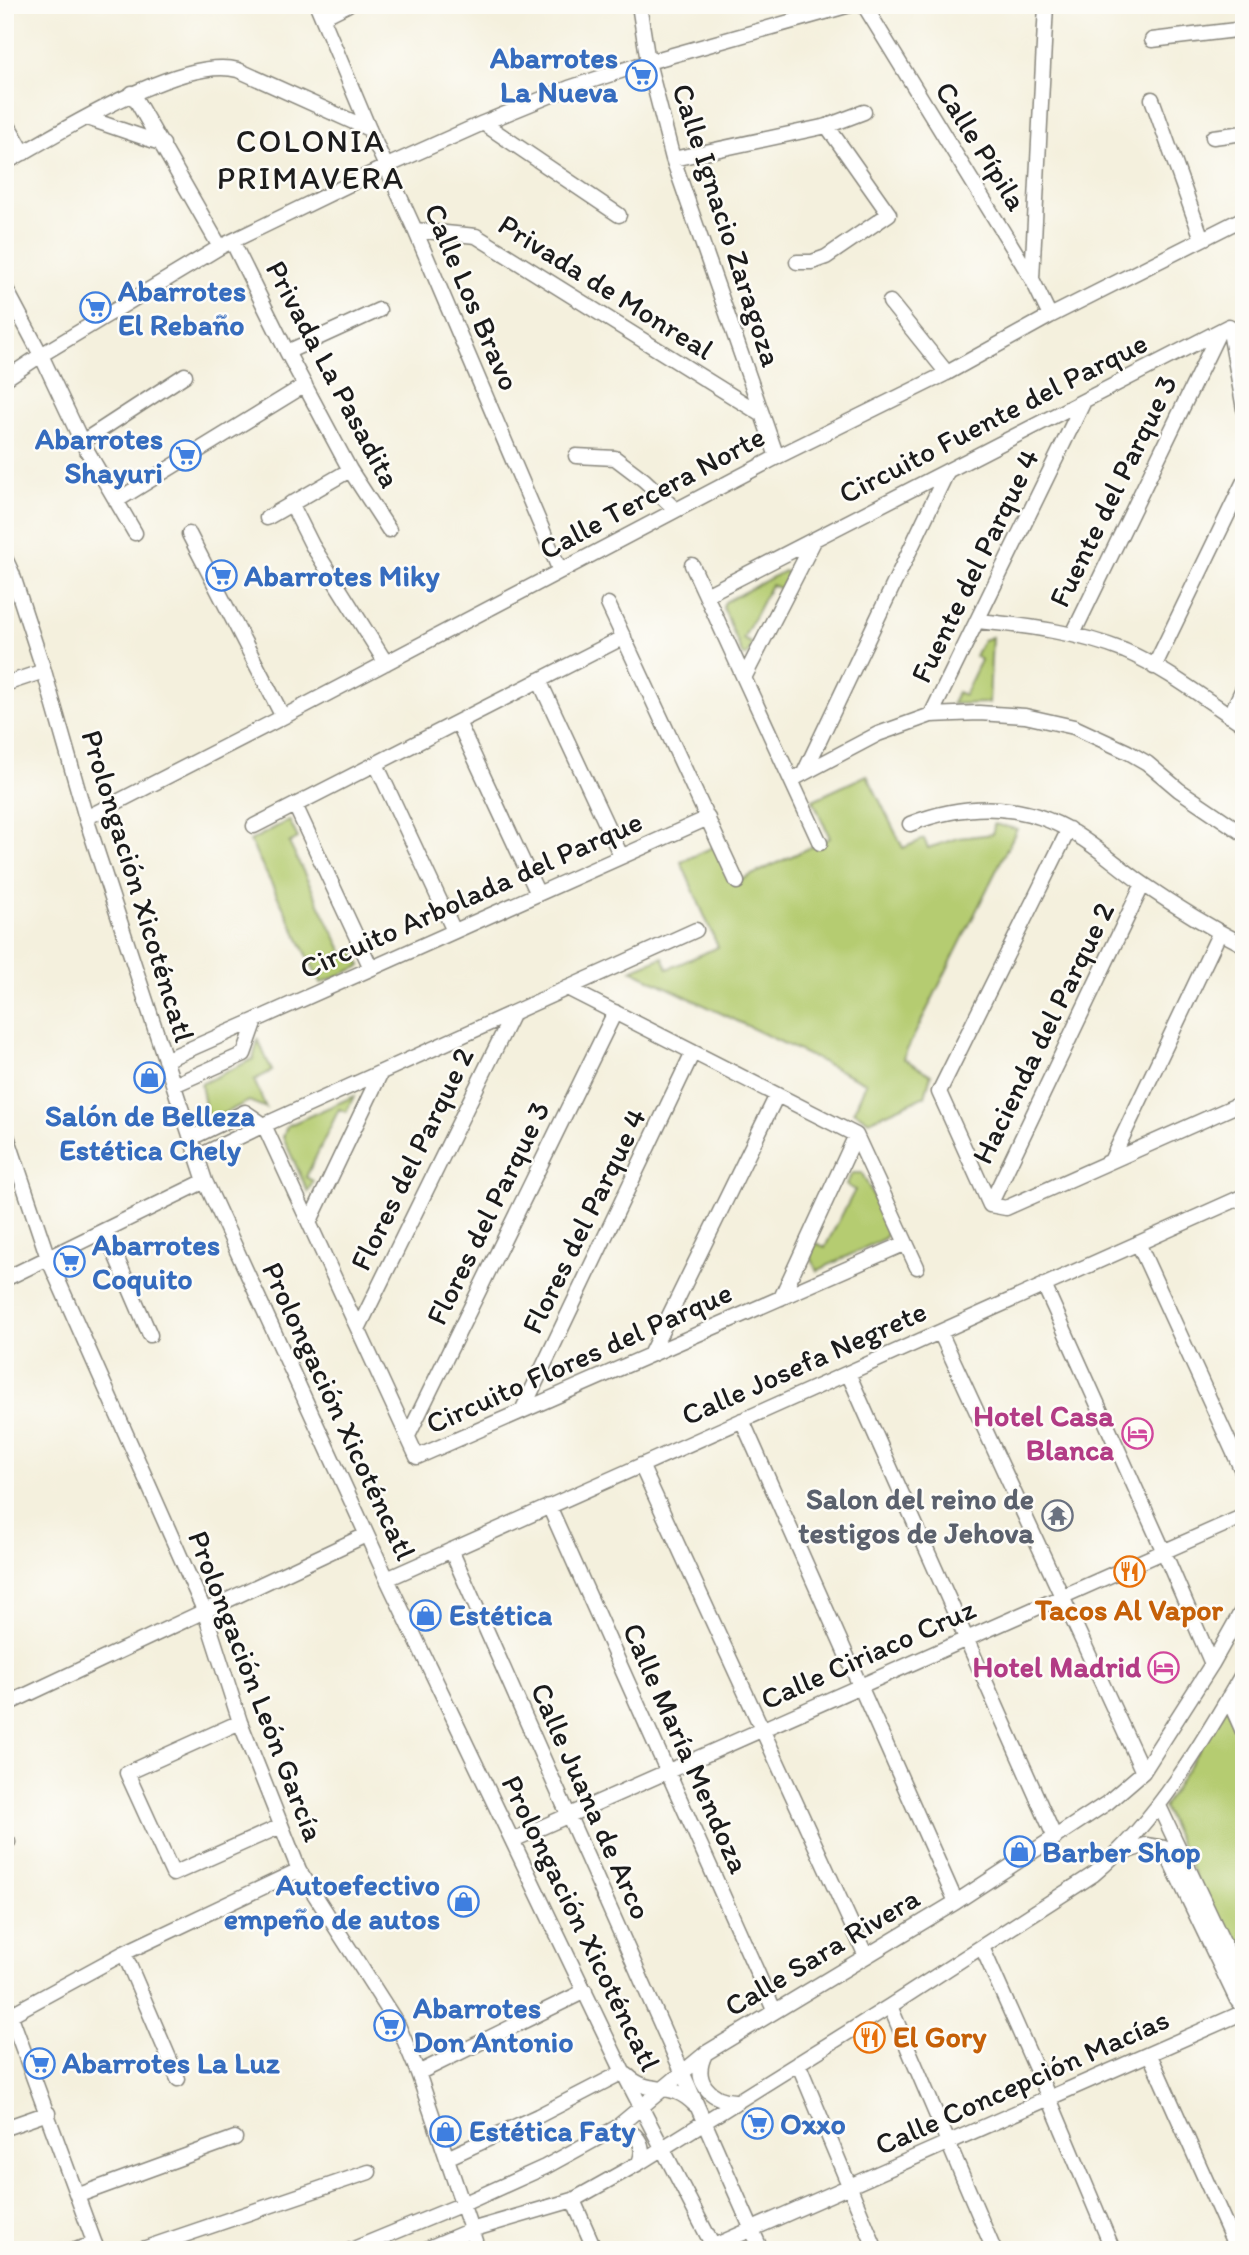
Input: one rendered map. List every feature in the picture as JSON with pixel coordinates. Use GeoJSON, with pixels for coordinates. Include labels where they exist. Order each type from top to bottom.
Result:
{"type":"FeatureCollection","features":[{"type":"Feature","properties":{"kind":"street"},"geometry":{"type":"LineString","coordinates":[[320,11],[347,5]]}},
{"type":"Feature","properties":{"kind":"street","name":"Calle Ignacio Zaragoza"},"geometry":{"type":"LineString","coordinates":[[639,5],[648,62],[673,159],[777,457]]}},
{"type":"Feature","properties":{"kind":"street"},"geometry":{"type":"LineString","coordinates":[[5,379],[226,244],[483,123],[569,88],[648,62],[850,5]]}},
{"type":"Feature","properties":{"kind":"street","name":"Calle Pípila"},"geometry":{"type":"LineString","coordinates":[[864,5],[1032,279],[1050,316]]}},
{"type":"Feature","properties":{"kind":"street"},"geometry":{"type":"LineString","coordinates":[[1032,279],[1046,5]]}},
{"type":"Feature","properties":{"kind":"street","name":"Calle Los Bravo"},"geometry":{"type":"LineString","coordinates":[[320,11],[560,571]]}},
{"type":"Feature","properties":{"kind":"street"},"geometry":{"type":"LineString","coordinates":[[1152,40],[1244,29]]}},
{"type":"Feature","properties":{"kind":"street"},"geometry":{"type":"LineString","coordinates":[[5,163],[132,93],[172,77],[225,66],[369,129]]}},
{"type":"Feature","properties":{"kind":"street","name":"Privada La Pasadita"},"geometry":{"type":"LineString","coordinates":[[132,93],[226,244],[350,470],[389,530]]}},
{"type":"Feature","properties":{"kind":"street"},"geometry":{"type":"LineString","coordinates":[[1152,99],[1202,239]]}},
{"type":"Feature","properties":{"kind":"street"},"geometry":{"type":"LineString","coordinates":[[673,159],[827,125],[864,112]]}},
{"type":"Feature","properties":{"kind":"street"},"geometry":{"type":"LineString","coordinates":[[87,118],[163,144]]}},
{"type":"Feature","properties":{"kind":"street"},"geometry":{"type":"LineString","coordinates":[[5,120],[24,153]]}},
{"type":"Feature","properties":{"kind":"street"},"geometry":{"type":"LineString","coordinates":[[483,123],[619,215]]}},
{"type":"Feature","properties":{"kind":"street"},"geometry":{"type":"LineString","coordinates":[[796,262],[812,262],[826,257],[889,214],[827,125]]}},
{"type":"Feature","properties":{"kind":"street"},"geometry":{"type":"LineString","coordinates":[[1213,137],[1244,133]]}},
{"type":"Feature","properties":{"kind":"street","name":"Calle Tercera Norte"},"geometry":{"type":"LineString","coordinates":[[86,818],[777,457],[947,373],[1050,316],[1244,218]]}},
{"type":"Feature","properties":{"kind":"street","name":"Privada de Monreal"},"geometry":{"type":"LineString","coordinates":[[415,230],[476,236],[761,414]]}},
{"type":"Feature","properties":{"kind":"street"},"geometry":{"type":"LineString","coordinates":[[5,287],[82,442],[135,533]]}},
{"type":"Feature","properties":{"kind":"street"},"geometry":{"type":"LineString","coordinates":[[890,302],[947,373]]}},
{"type":"Feature","properties":{"kind":"street"},"geometry":{"type":"LineString","coordinates":[[287,352],[379,310]]}},
{"type":"Feature","properties":{"kind":"street"},"geometry":{"type":"LineString","coordinates":[[1219,332],[1229,326],[1244,409]]}},
{"type":"Feature","properties":{"kind":"street","name":"Circuito Fuente del Parque"},"geometry":{"type":"LineString","coordinates":[[706,595],[1219,332]]}},
{"type":"Feature","properties":{"kind":"street","name":"Fuente del Parque 3"},"geometry":{"type":"LineString","coordinates":[[1073,634],[1219,332]]}},
{"type":"Feature","properties":{"kind":"street"},"geometry":{"type":"LineString","coordinates":[[82,442],[185,375]]}},
{"type":"Feature","properties":{"kind":"street"},"geometry":{"type":"LineString","coordinates":[[116,501],[305,385]]}},
{"type":"Feature","properties":{"kind":"street","name":"Fuente del Parque 4"},"geometry":{"type":"LineString","coordinates":[[931,715],[1084,401]]}},
{"type":"Feature","properties":{"kind":"street"},"geometry":{"type":"LineString","coordinates":[[576,456],[615,458],[676,510]]}},
{"type":"Feature","properties":{"kind":"street"},"geometry":{"type":"LineString","coordinates":[[267,518],[350,470]]}},
{"type":"Feature","properties":{"kind":"street"},"geometry":{"type":"LineString","coordinates":[[797,776],[947,472]]}},
{"type":"Feature","properties":{"kind":"street"},"geometry":{"type":"LineString","coordinates":[[1154,667],[1244,481]]}},
{"type":"Feature","properties":{"kind":"street"},"geometry":{"type":"LineString","coordinates":[[290,503],[312,545],[386,663]]}},
{"type":"Feature","properties":{"kind":"street"},"geometry":{"type":"LineString","coordinates":[[189,534],[283,717]]}},
{"type":"Feature","properties":{"kind":"street"},"geometry":{"type":"LineString","coordinates":[[744,678],[815,539]]}},
{"type":"Feature","properties":{"kind":"street","name":"Prolongación Xicoténcatl"},"geometry":{"type":"LineString","coordinates":[[5,558],[44,671],[86,818],[205,1181],[366,1535],[623,2072],[712,2249]]}},
{"type":"Feature","properties":{"kind":"street"},"geometry":{"type":"LineString","coordinates":[[692,565],[744,678],[797,776],[820,843]]}},
{"type":"Feature","properties":{"kind":"street"},"geometry":{"type":"LineString","coordinates":[[608,604],[737,882]]}},
{"type":"Feature","properties":{"kind":"street"},"geometry":{"type":"LineString","coordinates":[[978,621],[1073,634],[1126,652],[1244,725]]}},
{"type":"Feature","properties":{"kind":"street"},"geometry":{"type":"LineString","coordinates":[[254,826],[624,638]]}},
{"type":"Feature","properties":{"kind":"street"},"geometry":{"type":"LineString","coordinates":[[5,684],[44,671]]}},
{"type":"Feature","properties":{"kind":"street"},"geometry":{"type":"LineString","coordinates":[[539,681],[621,856]]}},
{"type":"Feature","properties":{"kind":"street"},"geometry":{"type":"LineString","coordinates":[[1230,716],[1244,686]]}},
{"type":"Feature","properties":{"kind":"street"},"geometry":{"type":"LineString","coordinates":[[797,776],[878,734],[931,715],[1005,713],[1074,727],[1103,739],[1146,763],[1179,790],[1244,834]]}},
{"type":"Feature","properties":{"kind":"street"},"geometry":{"type":"LineString","coordinates":[[458,722],[538,894]]}},
{"type":"Feature","properties":{"kind":"street"},"geometry":{"type":"LineString","coordinates":[[376,764],[454,931]]}},
{"type":"Feature","properties":{"kind":"street"},"geometry":{"type":"LineString","coordinates":[[295,805],[371,968]]}},
{"type":"Feature","properties":{"kind":"street"},"geometry":{"type":"LineString","coordinates":[[910,824],[927,817],[984,807],[1038,815],[1069,829],[1143,884],[1244,945]]}},
{"type":"Feature","properties":{"kind":"street","name":"Circuito Arbolada del Parque"},"geometry":{"type":"LineString","coordinates":[[165,1060],[708,818]]}},
{"type":"Feature","properties":{"kind":"street"},"geometry":{"type":"LineString","coordinates":[[1069,829],[939,1092],[990,1205],[1006,1208],[1240,1104],[1244,1092]]}},
{"type":"Feature","properties":{"kind":"street","name":"Hacienda del Parque 2"},"geometry":{"type":"LineString","coordinates":[[990,1205],[1143,884]]}},
{"type":"Feature","properties":{"kind":"street"},"geometry":{"type":"LineString","coordinates":[[197,1157],[696,930]]}},
{"type":"Feature","properties":{"kind":"street"},"geometry":{"type":"LineString","coordinates":[[1111,1161],[1220,932]]}},
{"type":"Feature","properties":{"kind":"street"},"geometry":{"type":"LineString","coordinates":[[567,988],[856,1135],[917,1266]]}},
{"type":"Feature","properties":{"kind":"street","name":"Flores del Parque 3"},"geometry":{"type":"LineString","coordinates":[[408,1436],[615,1012]]}},
{"type":"Feature","properties":{"kind":"street","name":"Flores del Parque 2"},"geometry":{"type":"LineString","coordinates":[[358,1329],[513,1013]]}},
{"type":"Feature","properties":{"kind":"street"},"geometry":{"type":"LineString","coordinates":[[174,1085],[244,1054],[256,1020]]}},
{"type":"Feature","properties":{"kind":"street","name":"Flores del Parque 4"},"geometry":{"type":"LineString","coordinates":[[522,1411],[694,1052]]}},
{"type":"Feature","properties":{"kind":"street"},"geometry":{"type":"LineString","coordinates":[[309,1223],[381,1072]]}},
{"type":"Feature","properties":{"kind":"street"},"geometry":{"type":"LineString","coordinates":[[650,1355],[777,1095]]}},
{"type":"Feature","properties":{"kind":"street"},"geometry":{"type":"LineString","coordinates":[[191,1138],[244,1112],[264,1125]]}},
{"type":"Feature","properties":{"kind":"street","name":"Circuito Flores del Parque"},"geometry":{"type":"LineString","coordinates":[[264,1125],[417,1457],[906,1243]]}},
{"type":"Feature","properties":{"kind":"street","name":"Prolongación León García"},"geometry":{"type":"LineString","coordinates":[[5,1130],[48,1258],[204,1610],[240,1722],[299,1870],[398,2025],[418,2073],[478,2250]]}},
{"type":"Feature","properties":{"kind":"street"},"geometry":{"type":"LineString","coordinates":[[780,1298],[856,1135]]}},
{"type":"Feature","properties":{"kind":"street"},"geometry":{"type":"LineString","coordinates":[[5,1279],[205,1181]]}},
{"type":"Feature","properties":{"kind":"street","name":"Calle Josefa Negrete"},"geometry":{"type":"LineString","coordinates":[[387,1578],[1138,1243],[1243,1199]]}},
{"type":"Feature","properties":{"kind":"street"},"geometry":{"type":"LineString","coordinates":[[104,1231],[150,1335]]}},
{"type":"Feature","properties":{"kind":"street"},"geometry":{"type":"LineString","coordinates":[[1138,1243],[1244,1475]]}},
{"type":"Feature","properties":{"kind":"street"},"geometry":{"type":"LineString","coordinates":[[1044,1285],[1212,1664]]}},
{"type":"Feature","properties":{"kind":"street"},"geometry":{"type":"LineString","coordinates":[[940,1332],[1143,1772]]}},
{"type":"Feature","properties":{"kind":"street"},"geometry":{"type":"LineString","coordinates":[[848,1373],[1055,1838]]}},
{"type":"Feature","properties":{"kind":"street"},"geometry":{"type":"LineString","coordinates":[[742,1420],[956,1902]]}},
{"type":"Feature","properties":{"kind":"street"},"geometry":{"type":"LineString","coordinates":[[641,1465],[866,1956]]}},
{"type":"Feature","properties":{"kind":"street","name":"Calle María Mendoza"},"geometry":{"type":"LineString","coordinates":[[549,1506],[774,2010]]}},
{"type":"Feature","properties":{"kind":"street","name":"Calle Ciriaco Cruz"},"geometry":{"type":"LineString","coordinates":[[513,1840],[1244,1516]]}},
{"type":"Feature","properties":{"kind":"street"},"geometry":{"type":"LineString","coordinates":[[5,1705],[366,1535]]}},
{"type":"Feature","properties":{"kind":"street","name":"Calle Juana de Arco"},"geometry":{"type":"LineString","coordinates":[[451,1550],[683,2073]]}},
{"type":"Feature","properties":{"kind":"street","name":"Calle Sara Rivera"},"geometry":{"type":"LineString","coordinates":[[351,2250],[545,2167],[616,2128],[706,2053],[956,1902],[1107,1803],[1143,1772],[1212,1664],[1244,1607]]}},
{"type":"Feature","properties":{"kind":"street"},"geometry":{"type":"LineString","coordinates":[[424,2250],[471,2230],[573,2200],[639,2163],[662,2149],[701,2115],[735,2101],[798,2063],[1094,1874],[1117,1854],[1159,1806],[1244,1671]]}},
{"type":"Feature","properties":{"kind":"street"},"geometry":{"type":"LineString","coordinates":[[1228,1698],[1244,1691]]}},
{"type":"Feature","properties":{"kind":"street"},"geometry":{"type":"LineString","coordinates":[[1228,1698],[1244,1734]]}},
{"type":"Feature","properties":{"kind":"street"},"geometry":{"type":"LineString","coordinates":[[240,1722],[127,1773],[173,1874],[281,1826]]}},
{"type":"Feature","properties":{"kind":"street"},"geometry":{"type":"LineString","coordinates":[[1159,1806],[1244,1987]]}},
{"type":"Feature","properties":{"kind":"street"},"geometry":{"type":"LineString","coordinates":[[1117,1854],[1146,1845],[1164,1848],[1244,2011]]}},
{"type":"Feature","properties":{"kind":"street"},"geometry":{"type":"LineString","coordinates":[[12,2014],[124,1954],[299,1870]]}},
{"type":"Feature","properties":{"kind":"street"},"geometry":{"type":"LineString","coordinates":[[982,1947],[1113,2250]]}},
{"type":"Feature","properties":{"kind":"street"},"geometry":{"type":"LineString","coordinates":[[124,1954],[177,2079]]}},
{"type":"Feature","properties":{"kind":"street"},"geometry":{"type":"LineString","coordinates":[[418,2073],[585,1991]]}},
{"type":"Feature","properties":{"kind":"street"},"geometry":{"type":"LineString","coordinates":[[5,2000],[96,2247],[75,2250]]}},
{"type":"Feature","properties":{"kind":"street"},"geometry":{"type":"LineString","coordinates":[[890,2006],[994,2250]]}},
{"type":"Feature","properties":{"kind":"street","name":"Calle Concepción Macías"},"geometry":{"type":"LineString","coordinates":[[712,2249],[1244,2011]]}},
{"type":"Feature","properties":{"kind":"street"},"geometry":{"type":"LineString","coordinates":[[706,2053],[700,2071],[705,2086],[714,2097],[735,2101]]}},
{"type":"Feature","properties":{"kind":"street"},"geometry":{"type":"LineString","coordinates":[[1150,2055],[1237,2250]]}},
{"type":"Feature","properties":{"kind":"street"},"geometry":{"type":"LineString","coordinates":[[798,2063],[876,2250]]}},
{"type":"Feature","properties":{"kind":"street"},"geometry":{"type":"LineString","coordinates":[[447,2158],[538,2116],[623,2072],[639,2084],[659,2092],[680,2092],[701,2115]]}},
{"type":"Feature","properties":{"kind":"street","name":"Prolongación Xicoténcatl"},"geometry":{"type":"LineString","coordinates":[[683,2073],[761,2250]]}},
{"type":"Feature","properties":{"kind":"street"},"geometry":{"type":"LineString","coordinates":[[653,2131],[650,2111],[659,2092]]}},
{"type":"Feature","properties":{"kind":"street"},"geometry":{"type":"LineString","coordinates":[[5,2128],[48,2113]]}},
{"type":"Feature","properties":{"kind":"street"},"geometry":{"type":"LineString","coordinates":[[616,2128],[627,2129],[637,2137],[642,2149],[639,2163]]}},
{"type":"Feature","properties":{"kind":"street"},"geometry":{"type":"LineString","coordinates":[[79,2195],[235,2138]]}},
{"type":"Feature","properties":{"kind":"street"},"geometry":{"type":"LineString","coordinates":[[141,2250],[369,2172]]}},
{"type":"Feature","properties":{"kind":"street"},"geometry":{"type":"LineString","coordinates":[[573,2200],[595,2250]]}},
{"type":"Feature","properties":{"kind":"green space"},"geometry":{"type":"Polygon","coordinates":[[[784,571],[788,573],[781,589],[771,585],[743,639],[753,644],[747,655],[743,656],[723,607],[725,602],[784,571]]]}},
{"type":"Feature","properties":{"kind":"green space"},"geometry":{"type":"Polygon","coordinates":[[[992,637],[989,703],[952,704],[957,692],[964,695],[981,660],[975,656],[983,640],[992,637]]]}},
{"type":"Feature","properties":{"kind":"green space"},"geometry":{"type":"Polygon","coordinates":[[[867,775],[903,848],[924,839],[928,848],[958,838],[993,834],[994,824],[1017,829],[903,1058],[931,1075],[925,1096],[869,1121],[854,1111],[866,1083],[631,970],[663,957],[668,969],[718,947],[681,862],[715,846],[737,882],[830,838],[813,800],[867,775]]]}},
{"type":"Feature","properties":{"kind":"green space"},"geometry":{"type":"Polygon","coordinates":[[[289,820],[298,838],[289,843],[345,956],[355,951],[361,966],[321,983],[250,841],[289,820]]]}},
{"type":"Feature","properties":{"kind":"green space"},"geometry":{"type":"Polygon","coordinates":[[[258,1040],[272,1071],[254,1080],[266,1108],[249,1101],[208,1121],[201,1084],[253,1059],[258,1040]]]}},
{"type":"Feature","properties":{"kind":"green space"},"geometry":{"type":"Polygon","coordinates":[[[354,1096],[346,1112],[339,1109],[306,1177],[313,1181],[308,1192],[283,1137],[287,1126],[354,1096]]]}},
{"type":"Feature","properties":{"kind":"green space"},"geometry":{"type":"Polygon","coordinates":[[[852,1173],[862,1173],[889,1229],[885,1238],[817,1271],[810,1255],[816,1243],[825,1247],[855,1190],[846,1185],[852,1173]]]}},
{"type":"Feature","properties":{"kind":"green space"},"geometry":{"type":"Polygon","coordinates":[[[1227,1705],[1244,1742],[1244,1983],[1163,1807],[1227,1705]]]}},
{"type":"Feature","properties":{"kind":"place","name":"Abarrotes La Nueva"},"geometry":{"type":"Point","coordinates":[641,75]}},
{"type":"Feature","properties":{"kind":"place","name":"Abarrotes El Rebaño"},"geometry":{"type":"Point","coordinates":[95,308]}},
{"type":"Feature","properties":{"kind":"place","name":"Abarrotes Shayuri"},"geometry":{"type":"Point","coordinates":[186,456]}},
{"type":"Feature","properties":{"kind":"place","name":"Abarrotes Miky"},"geometry":{"type":"Point","coordinates":[221,576]}},
{"type":"Feature","properties":{"kind":"place","name":"Salón de Belleza Estética Chely"},"geometry":{"type":"Point","coordinates":[150,1078]}},
{"type":"Feature","properties":{"kind":"place","name":"Abarrotes Coquito"},"geometry":{"type":"Point","coordinates":[69,1262]}},
{"type":"Feature","properties":{"kind":"place","name":"Hotel Casa Blanca"},"geometry":{"type":"Point","coordinates":[1137,1433]}},
{"type":"Feature","properties":{"kind":"place","name":"Salon del reino de testigos de Jehova"},"geometry":{"type":"Point","coordinates":[1057,1516]}},
{"type":"Feature","properties":{"kind":"place","name":"Tacos Al Vapor"},"geometry":{"type":"Point","coordinates":[1129,1572]}},
{"type":"Feature","properties":{"kind":"place","name":"Estética"},"geometry":{"type":"Point","coordinates":[426,1615]}},
{"type":"Feature","properties":{"kind":"place","name":"Hotel Madrid"},"geometry":{"type":"Point","coordinates":[1164,1667]}},
{"type":"Feature","properties":{"kind":"place","name":"Barber Shop"},"geometry":{"type":"Point","coordinates":[1019,1852]}},
{"type":"Feature","properties":{"kind":"place","name":"Autoefectivo empeño de autos"},"geometry":{"type":"Point","coordinates":[463,1902]}},
{"type":"Feature","properties":{"kind":"place","name":"Abarrotes Don Antonio"},"geometry":{"type":"Point","coordinates":[390,2025]}},
{"type":"Feature","properties":{"kind":"place","name":"El Gory"},"geometry":{"type":"Point","coordinates":[870,2037]}},
{"type":"Feature","properties":{"kind":"place","name":"Abarrotes La Luz"},"geometry":{"type":"Point","coordinates":[39,2063]}},
{"type":"Feature","properties":{"kind":"place","name":"Oxxo"},"geometry":{"type":"Point","coordinates":[757,2124]}},
{"type":"Feature","properties":{"kind":"place","name":"Estética Faty"},"geometry":{"type":"Point","coordinates":[446,2131]}},
{"type":"Feature","properties":{"kind":"district","name":"COLONIA PRIMAVERA"},"geometry":{"type":"Point","coordinates":[311,160]}}]}
